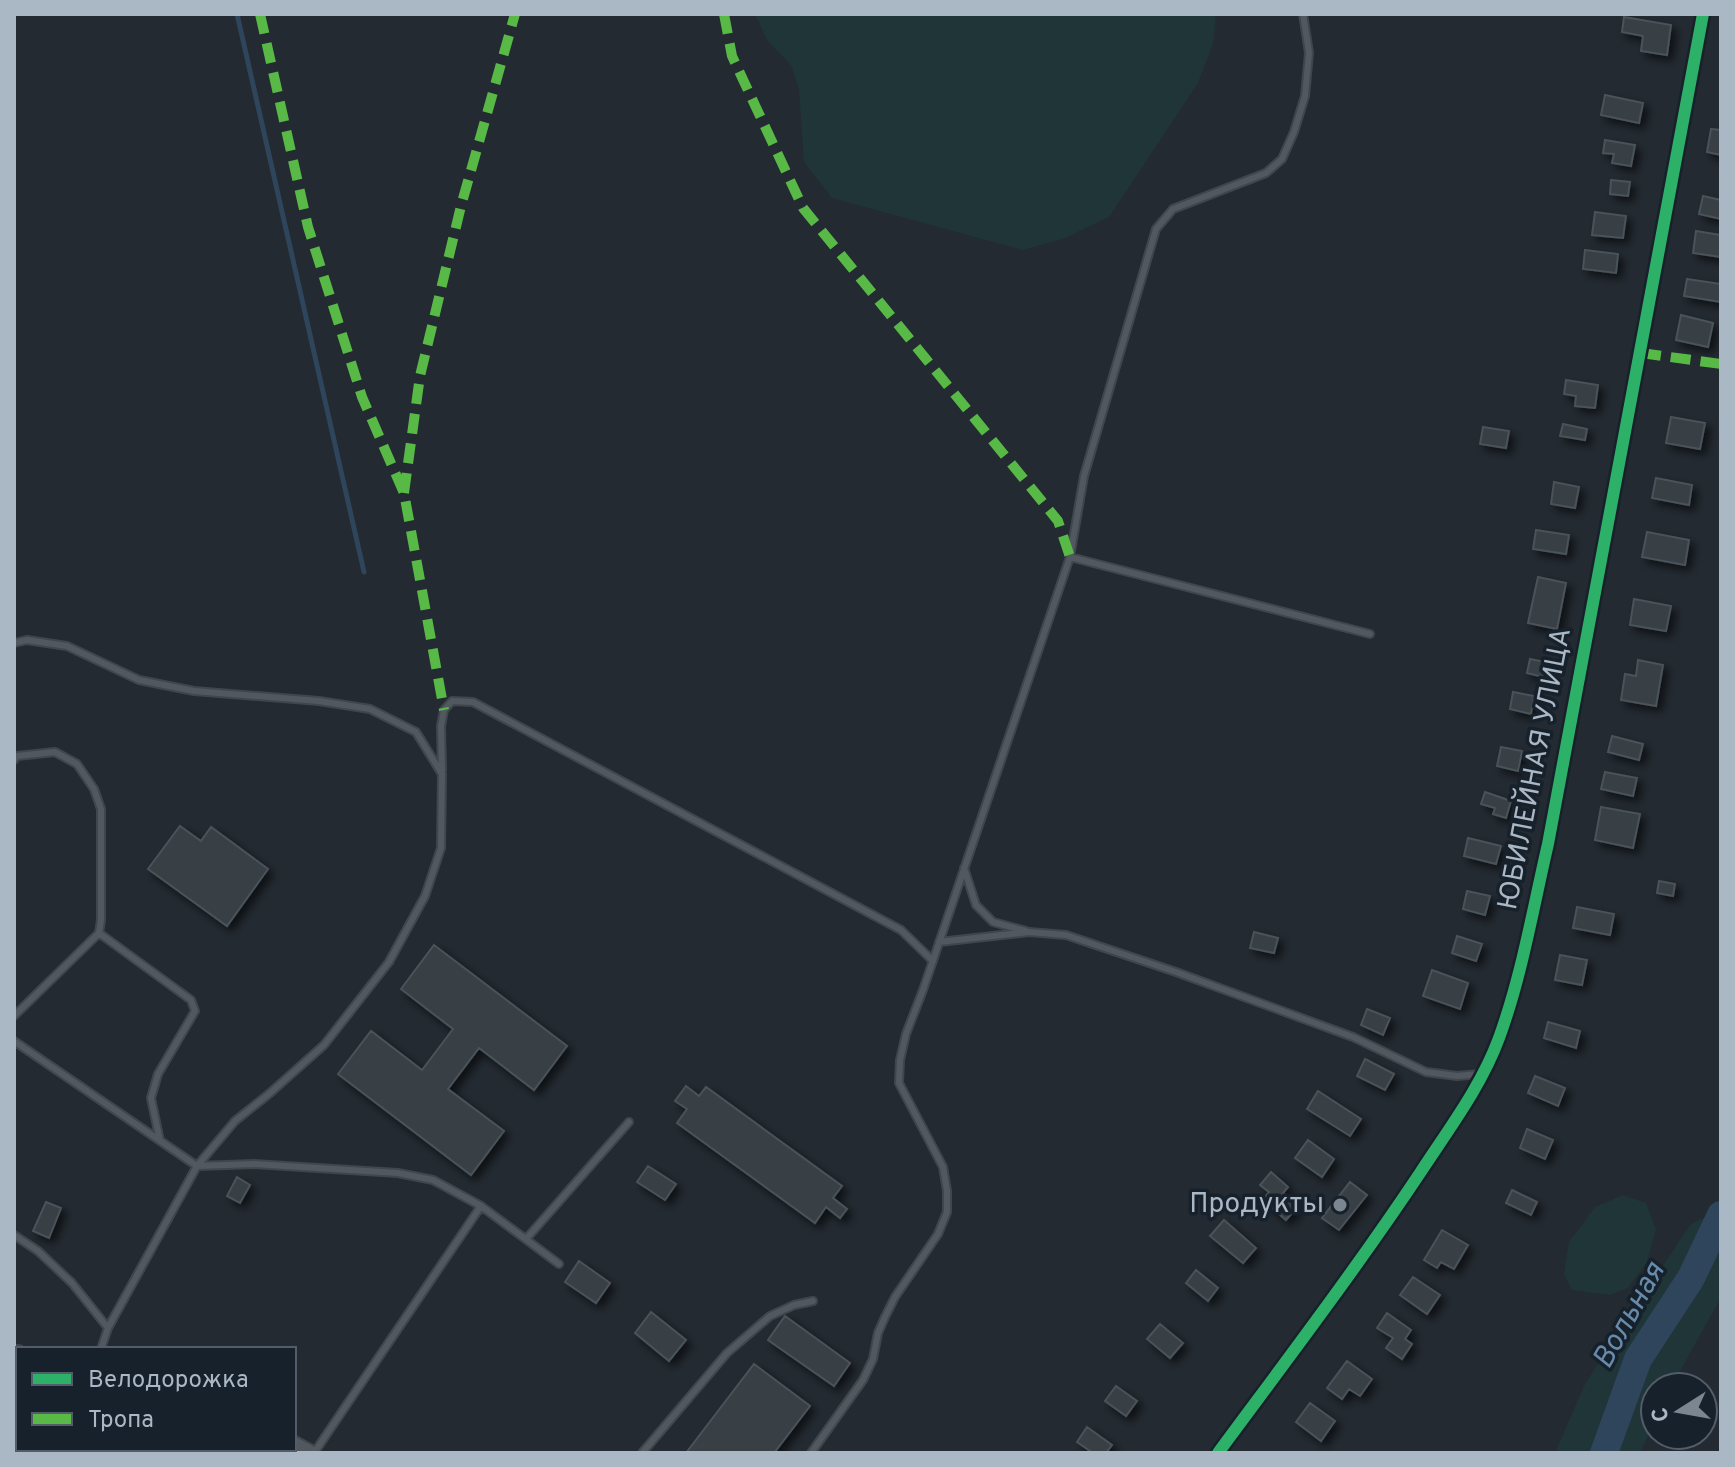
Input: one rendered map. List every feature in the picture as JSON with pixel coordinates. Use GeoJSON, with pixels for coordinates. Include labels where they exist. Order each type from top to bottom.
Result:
{"type":"FeatureCollection","features":[{"type":"Feature","properties":{"kind":"street","name":"ЮБИЛЕЙНАЯ УЛИЦА"},"geometry":{"type":"LineString","coordinates":[[1218,1453],[1377,1238],[1462,1109],[1498,1038],[1516,981],[1548,844],[1703,14]]}},
{"type":"Feature","properties":{"kind":"lane"},"geometry":{"type":"LineString","coordinates":[[811,1453],[863,1380],[873,1359],[878,1333],[895,1297],[938,1234],[947,1212],[943,1167],[899,1083],[900,1060],[906,1034],[1070,557],[1084,476],[1156,229],[1173,209],[1266,173],[1282,159],[1305,96],[1309,53],[1303,14]]}},
{"type":"Feature","properties":{"kind":"lane"},"geometry":{"type":"LineString","coordinates":[[1070,557],[1370,634]]}},
{"type":"Feature","properties":{"kind":"lane"},"geometry":{"type":"LineString","coordinates":[[14,643],[27,640],[67,646],[139,680],[180,688],[370,709],[416,732],[442,774]]}},
{"type":"Feature","properties":{"kind":"lane"},"geometry":{"type":"LineString","coordinates":[[102,1347],[108,1328],[197,1166],[235,1121],[324,1045],[389,962],[425,896],[441,848],[441,726],[444,710],[452,701],[473,702],[901,930],[933,961]]}},
{"type":"Feature","properties":{"kind":"lane"},"geometry":{"type":"LineString","coordinates":[[14,760],[17,756],[55,752],[77,764],[94,789],[101,809],[99,933],[14,1016]]}},
{"type":"Feature","properties":{"kind":"lane"},"geometry":{"type":"LineString","coordinates":[[964,868],[976,905],[993,922],[1029,932],[1066,935],[1176,972],[1353,1037],[1426,1072],[1457,1076],[1482,1074]]}},
{"type":"Feature","properties":{"kind":"lane"},"geometry":{"type":"LineString","coordinates":[[939,942],[1029,932]]}},
{"type":"Feature","properties":{"kind":"lane"},"geometry":{"type":"LineString","coordinates":[[99,933],[191,1000],[195,1011],[158,1074],[151,1098],[160,1141]]}},
{"type":"Feature","properties":{"kind":"lane"},"geometry":{"type":"LineString","coordinates":[[14,1041],[197,1166],[254,1164],[398,1173],[433,1180],[481,1206],[559,1264]]}},
{"type":"Feature","properties":{"kind":"lane"},"geometry":{"type":"LineString","coordinates":[[526,1239],[629,1122]]}},
{"type":"Feature","properties":{"kind":"lane"},"geometry":{"type":"LineString","coordinates":[[312,1453],[481,1206]]}},
{"type":"Feature","properties":{"kind":"lane"},"geometry":{"type":"LineString","coordinates":[[14,1235],[38,1251],[72,1283],[108,1328]]}},
{"type":"Feature","properties":{"kind":"lane"},"geometry":{"type":"LineString","coordinates":[[642,1453],[727,1353],[770,1316],[794,1305],[813,1301]]}},
{"type":"Feature","properties":{"kind":"green space"},"geometry":{"type":"Polygon","coordinates":[[[755,14],[1216,14],[1213,44],[1198,83],[1109,217],[1065,238],[1023,250],[832,198],[804,162],[799,89],[791,65],[767,40],[755,14]]]}},
{"type":"Feature","properties":{"kind":"green space"},"geometry":{"type":"Polygon","coordinates":[[[1623,1195],[1646,1203],[1656,1229],[1647,1262],[1628,1288],[1610,1295],[1572,1290],[1564,1274],[1569,1242],[1595,1207],[1623,1195]]]}},
{"type":"Feature","properties":{"kind":"green space"},"geometry":{"type":"Polygon","coordinates":[[[1714,1212],[1721,1215],[1721,1298],[1680,1371],[1639,1371],[1640,1453],[1555,1453],[1585,1384],[1690,1225],[1714,1212]]]}},
{"type":"Feature","properties":{"kind":"building"},"geometry":{"type":"Polygon","coordinates":[[[1624,17],[1671,25],[1667,55],[1641,51],[1643,36],[1622,32],[1624,17]]]}},
{"type":"Feature","properties":{"kind":"building"},"geometry":{"type":"Polygon","coordinates":[[[1605,95],[1643,103],[1639,123],[1601,115],[1605,95]]]}},
{"type":"Feature","properties":{"kind":"building"},"geometry":{"type":"Polygon","coordinates":[[[1711,129],[1721,130],[1721,155],[1707,152],[1711,129]]]}},
{"type":"Feature","properties":{"kind":"building"},"geometry":{"type":"Polygon","coordinates":[[[1605,140],[1635,145],[1631,166],[1612,163],[1614,154],[1603,153],[1605,140]]]}},
{"type":"Feature","properties":{"kind":"building"},"geometry":{"type":"Polygon","coordinates":[[[1611,180],[1630,182],[1628,196],[1610,194],[1611,180]]]}},
{"type":"Feature","properties":{"kind":"building"},"geometry":{"type":"Polygon","coordinates":[[[1703,196],[1721,200],[1721,219],[1699,214],[1703,196]]]}},
{"type":"Feature","properties":{"kind":"building"},"geometry":{"type":"Polygon","coordinates":[[[1595,212],[1626,216],[1623,238],[1592,235],[1595,212]]]}},
{"type":"Feature","properties":{"kind":"building"},"geometry":{"type":"Polygon","coordinates":[[[1696,231],[1721,235],[1721,257],[1693,253],[1696,231]]]}},
{"type":"Feature","properties":{"kind":"building"},"geometry":{"type":"Polygon","coordinates":[[[1585,250],[1618,254],[1616,273],[1583,269],[1585,250]]]}},
{"type":"Feature","properties":{"kind":"building"},"geometry":{"type":"Polygon","coordinates":[[[1687,279],[1721,284],[1721,302],[1684,296],[1687,279]]]}},
{"type":"Feature","properties":{"kind":"building"},"geometry":{"type":"Polygon","coordinates":[[[1681,315],[1713,323],[1708,347],[1676,340],[1681,315]]]}},
{"type":"Feature","properties":{"kind":"building"},"geometry":{"type":"Polygon","coordinates":[[[1566,380],[1598,385],[1595,408],[1575,406],[1576,396],[1564,394],[1566,380]]]}},
{"type":"Feature","properties":{"kind":"building"},"geometry":{"type":"Polygon","coordinates":[[[1671,417],[1705,423],[1700,449],[1666,443],[1671,417]]]}},
{"type":"Feature","properties":{"kind":"building"},"geometry":{"type":"Polygon","coordinates":[[[1563,424],[1587,429],[1585,440],[1560,436],[1563,424]]]}},
{"type":"Feature","properties":{"kind":"building"},"geometry":{"type":"Polygon","coordinates":[[[1483,427],[1509,431],[1506,448],[1480,444],[1483,427]]]}},
{"type":"Feature","properties":{"kind":"building"},"geometry":{"type":"Polygon","coordinates":[[[1656,478],[1692,485],[1689,505],[1652,498],[1656,478]]]}},
{"type":"Feature","properties":{"kind":"building"},"geometry":{"type":"Polygon","coordinates":[[[1554,482],[1579,487],[1575,508],[1551,504],[1554,482]]]}},
{"type":"Feature","properties":{"kind":"building"},"geometry":{"type":"Polygon","coordinates":[[[1536,530],[1569,535],[1566,554],[1533,549],[1536,530]]]}},
{"type":"Feature","properties":{"kind":"building"},"geometry":{"type":"Polygon","coordinates":[[[1647,532],[1689,540],[1685,565],[1642,557],[1647,532]]]}},
{"type":"Feature","properties":{"kind":"building"},"geometry":{"type":"Polygon","coordinates":[[[1538,577],[1566,583],[1557,629],[1528,623],[1538,577]]]}},
{"type":"Feature","properties":{"kind":"building"},"geometry":{"type":"Polygon","coordinates":[[[1634,599],[1671,606],[1666,631],[1630,625],[1634,599]]]}},
{"type":"Feature","properties":{"kind":"building"},"geometry":{"type":"Polygon","coordinates":[[[1530,659],[1550,663],[1547,678],[1527,673],[1530,659]]]}},
{"type":"Feature","properties":{"kind":"building"},"geometry":{"type":"Polygon","coordinates":[[[1638,660],[1663,665],[1656,706],[1621,700],[1625,674],[1636,676],[1638,660]]]}},
{"type":"Feature","properties":{"kind":"building"},"geometry":{"type":"Polygon","coordinates":[[[1513,692],[1534,696],[1531,714],[1510,709],[1513,692]]]}},
{"type":"Feature","properties":{"kind":"building"},"geometry":{"type":"Polygon","coordinates":[[[1612,736],[1643,744],[1639,760],[1608,752],[1612,736]]]}},
{"type":"Feature","properties":{"kind":"building"},"geometry":{"type":"Polygon","coordinates":[[[1501,747],[1522,751],[1518,771],[1497,766],[1501,747]]]}},
{"type":"Feature","properties":{"kind":"building"},"geometry":{"type":"Polygon","coordinates":[[[1605,772],[1637,778],[1633,796],[1601,789],[1605,772]]]}},
{"type":"Feature","properties":{"kind":"building"},"geometry":{"type":"Polygon","coordinates":[[[1485,792],[1511,801],[1506,818],[1493,814],[1495,808],[1481,804],[1485,792]]]}},
{"type":"Feature","properties":{"kind":"building"},"geometry":{"type":"Polygon","coordinates":[[[1601,807],[1640,814],[1633,848],[1595,840],[1601,807]]]}},
{"type":"Feature","properties":{"kind":"building"},"geometry":{"type":"Polygon","coordinates":[[[180,826],[201,841],[211,827],[268,869],[227,926],[148,869],[180,826]]]}},
{"type":"Feature","properties":{"kind":"building"},"geometry":{"type":"Polygon","coordinates":[[[1468,838],[1501,846],[1496,864],[1464,856],[1468,838]]]}},
{"type":"Feature","properties":{"kind":"building"},"geometry":{"type":"Polygon","coordinates":[[[1659,881],[1675,884],[1673,896],[1657,893],[1659,881]]]}},
{"type":"Feature","properties":{"kind":"building"},"geometry":{"type":"Polygon","coordinates":[[[1467,891],[1490,896],[1485,915],[1463,909],[1467,891]]]}},
{"type":"Feature","properties":{"kind":"building"},"geometry":{"type":"Polygon","coordinates":[[[1577,907],[1614,914],[1610,935],[1573,928],[1577,907]]]}},
{"type":"Feature","properties":{"kind":"building"},"geometry":{"type":"Polygon","coordinates":[[[1254,932],[1278,938],[1274,953],[1250,948],[1254,932]]]}},
{"type":"Feature","properties":{"kind":"building"},"geometry":{"type":"Polygon","coordinates":[[[1457,936],[1482,944],[1476,961],[1452,953],[1457,936]]]}},
{"type":"Feature","properties":{"kind":"building"},"geometry":{"type":"Polygon","coordinates":[[[434,945],[567,1046],[534,1090],[479,1048],[448,1089],[504,1131],[471,1175],[338,1074],[371,1031],[422,1070],[453,1029],[401,989],[434,945]]]}},
{"type":"Feature","properties":{"kind":"building"},"geometry":{"type":"Polygon","coordinates":[[[1560,955],[1587,960],[1582,985],[1555,980],[1560,955]]]}},
{"type":"Feature","properties":{"kind":"building"},"geometry":{"type":"Polygon","coordinates":[[[1432,970],[1468,983],[1460,1009],[1423,996],[1432,970]]]}},
{"type":"Feature","properties":{"kind":"building"},"geometry":{"type":"Polygon","coordinates":[[[1367,1009],[1390,1018],[1383,1035],[1361,1025],[1367,1009]]]}},
{"type":"Feature","properties":{"kind":"building"},"geometry":{"type":"Polygon","coordinates":[[[1548,1022],[1580,1031],[1576,1048],[1544,1038],[1548,1022]]]}},
{"type":"Feature","properties":{"kind":"building"},"geometry":{"type":"Polygon","coordinates":[[[1365,1059],[1394,1074],[1385,1090],[1357,1076],[1365,1059]]]}},
{"type":"Feature","properties":{"kind":"building"},"geometry":{"type":"Polygon","coordinates":[[[1535,1076],[1565,1088],[1558,1106],[1528,1093],[1535,1076]]]}},
{"type":"Feature","properties":{"kind":"building"},"geometry":{"type":"Polygon","coordinates":[[[686,1086],[699,1096],[706,1087],[842,1186],[833,1198],[847,1209],[840,1218],[826,1207],[815,1223],[677,1123],[687,1109],[675,1101],[686,1086]]]}},
{"type":"Feature","properties":{"kind":"building"},"geometry":{"type":"Polygon","coordinates":[[[1318,1091],[1361,1119],[1350,1136],[1307,1109],[1318,1091]]]}},
{"type":"Feature","properties":{"kind":"building"},"geometry":{"type":"Polygon","coordinates":[[[1527,1129],[1553,1140],[1545,1159],[1520,1148],[1527,1129]]]}},
{"type":"Feature","properties":{"kind":"building"},"geometry":{"type":"Polygon","coordinates":[[[1308,1140],[1334,1159],[1322,1177],[1295,1158],[1308,1140]]]}},
{"type":"Feature","properties":{"kind":"building"},"geometry":{"type":"Polygon","coordinates":[[[648,1166],[676,1184],[665,1200],[637,1182],[648,1166]]]}},
{"type":"Feature","properties":{"kind":"building"},"geometry":{"type":"Polygon","coordinates":[[[1271,1172],[1288,1187],[1283,1193],[1298,1206],[1286,1220],[1263,1200],[1269,1192],[1260,1185],[1271,1172]]]}},
{"type":"Feature","properties":{"kind":"building"},"geometry":{"type":"Polygon","coordinates":[[[237,1177],[250,1185],[240,1203],[227,1196],[237,1177]]]}},
{"type":"Feature","properties":{"kind":"building"},"geometry":{"type":"Polygon","coordinates":[[[1350,1182],[1367,1195],[1339,1230],[1322,1218],[1350,1182]]]}},
{"type":"Feature","properties":{"kind":"building"},"geometry":{"type":"Polygon","coordinates":[[[1512,1190],[1537,1202],[1531,1215],[1506,1203],[1512,1190]]]}},
{"type":"Feature","properties":{"kind":"building"},"geometry":{"type":"Polygon","coordinates":[[[46,1202],[61,1208],[49,1238],[33,1231],[46,1202]]]}},
{"type":"Feature","properties":{"kind":"building"},"geometry":{"type":"Polygon","coordinates":[[[1224,1220],[1256,1248],[1243,1263],[1210,1236],[1224,1220]]]}},
{"type":"Feature","properties":{"kind":"building"},"geometry":{"type":"Polygon","coordinates":[[[1442,1230],[1468,1245],[1454,1269],[1441,1262],[1437,1268],[1424,1260],[1442,1230]]]}},
{"type":"Feature","properties":{"kind":"building"},"geometry":{"type":"Polygon","coordinates":[[[579,1261],[610,1283],[596,1303],[565,1282],[579,1261]]]}},
{"type":"Feature","properties":{"kind":"building"},"geometry":{"type":"Polygon","coordinates":[[[1196,1270],[1218,1288],[1208,1301],[1186,1283],[1196,1270]]]}},
{"type":"Feature","properties":{"kind":"building"},"geometry":{"type":"Polygon","coordinates":[[[1413,1277],[1440,1295],[1427,1314],[1400,1295],[1413,1277]]]}},
{"type":"Feature","properties":{"kind":"building"},"geometry":{"type":"Polygon","coordinates":[[[651,1312],[686,1340],[669,1361],[635,1333],[651,1312]]]}},
{"type":"Feature","properties":{"kind":"building"},"geometry":{"type":"Polygon","coordinates":[[[1387,1313],[1411,1330],[1405,1339],[1412,1344],[1402,1359],[1386,1348],[1393,1338],[1377,1328],[1387,1313]]]}},
{"type":"Feature","properties":{"kind":"building"},"geometry":{"type":"Polygon","coordinates":[[[785,1316],[850,1363],[834,1386],[768,1340],[785,1316]]]}},
{"type":"Feature","properties":{"kind":"building"},"geometry":{"type":"Polygon","coordinates":[[[1160,1324],[1183,1343],[1170,1358],[1147,1339],[1160,1324]]]}},
{"type":"Feature","properties":{"kind":"building"},"geometry":{"type":"Polygon","coordinates":[[[1347,1361],[1372,1379],[1360,1396],[1349,1389],[1342,1399],[1327,1388],[1347,1361]]]}},
{"type":"Feature","properties":{"kind":"building"},"geometry":{"type":"Polygon","coordinates":[[[754,1364],[810,1406],[774,1453],[686,1453],[754,1364]]]}},
{"type":"Feature","properties":{"kind":"building"},"geometry":{"type":"Polygon","coordinates":[[[1116,1386],[1137,1401],[1126,1416],[1105,1401],[1116,1386]]]}},
{"type":"Feature","properties":{"kind":"building"},"geometry":{"type":"Polygon","coordinates":[[[1310,1403],[1335,1421],[1321,1441],[1296,1422],[1310,1403]]]}},
{"type":"Feature","properties":{"kind":"building"},"geometry":{"type":"Polygon","coordinates":[[[1087,1427],[1112,1445],[1106,1453],[1093,1453],[1077,1442],[1087,1427]]]}},
{"type":"Feature","properties":{"kind":"waterway"},"geometry":{"type":"LineString","coordinates":[[237,14],[364,572]]}},
{"type":"Feature","properties":{"kind":"waterway","name":"Вольная"},"geometry":{"type":"LineString","coordinates":[[1604,1453],[1638,1359],[1691,1278],[1721,1215]]}},
{"type":"Feature","properties":{"kind":"marked path"},"geometry":{"type":"LineString","coordinates":[[260,14],[308,227],[362,397],[404,493],[444,710]]}},
{"type":"Feature","properties":{"kind":"marked path"},"geometry":{"type":"LineString","coordinates":[[404,493],[420,376],[461,206],[515,14]]}},
{"type":"Feature","properties":{"kind":"marked path"},"geometry":{"type":"LineString","coordinates":[[724,14],[732,56],[803,208],[1058,521],[1070,557]]}},
{"type":"Feature","properties":{"kind":"marked path"},"geometry":{"type":"LineString","coordinates":[[1641,353],[1721,364]]}},
{"type":"Feature","properties":{"kind":"cycle path"},"geometry":{"type":"LineString","coordinates":[[1218,1453],[1396,1209],[1473,1091],[1499,1038],[1521,966],[1548,844],[1703,14]]}},
{"type":"Feature","properties":{"kind":"place","name":"Продукты"},"geometry":{"type":"Point","coordinates":[1340,1205]}}]}
